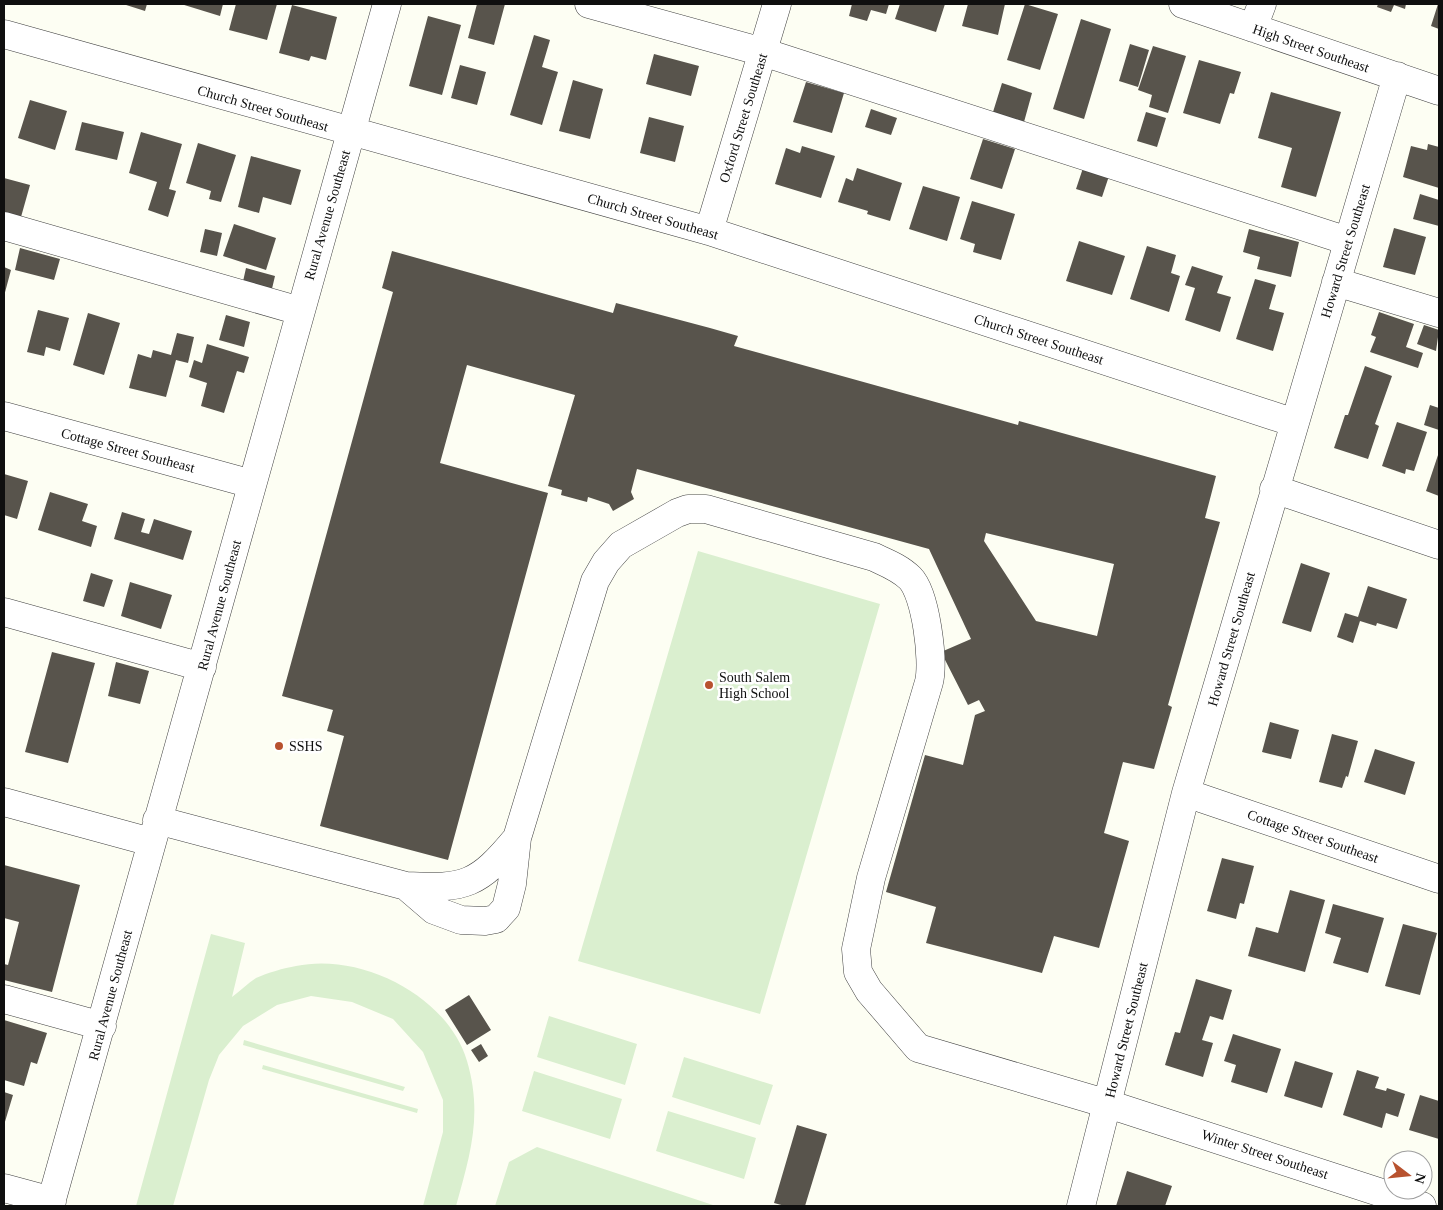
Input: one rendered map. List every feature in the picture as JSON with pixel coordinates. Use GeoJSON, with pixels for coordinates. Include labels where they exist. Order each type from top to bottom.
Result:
{"type":"FeatureCollection","features":[{"type":"Feature","properties":{"kind":"street","name":"Rural Avenue Southeast"},"geometry":{"type":"LineString","coordinates":[[51,1204],[387,4]]}},
{"type":"Feature","properties":{"kind":"street"},"geometry":{"type":"LineString","coordinates":[[589,4],[763,52],[1348,241]]}},
{"type":"Feature","properties":{"kind":"street","name":"Oxford Street Southeast"},"geometry":{"type":"LineString","coordinates":[[709,232],[777,4]]}},
{"type":"Feature","properties":{"kind":"street","name":"High Street Southeast"},"geometry":{"type":"LineString","coordinates":[[1183,4],[1258,16],[1397,76],[1439,90]]}},
{"type":"Feature","properties":{"kind":"street","name":"Church Street Southeast"},"geometry":{"type":"LineString","coordinates":[[4,34],[350,133],[709,232],[1295,423]]}},
{"type":"Feature","properties":{"kind":"street","name":"Howard Street Southeast"},"geometry":{"type":"LineString","coordinates":[[1081,1206],[1186,793],[1274,488],[1295,423],[1397,76]]}},
{"type":"Feature","properties":{"kind":"street"},"geometry":{"type":"LineString","coordinates":[[4,226],[300,311]]}},
{"type":"Feature","properties":{"kind":"street"},"geometry":{"type":"LineString","coordinates":[[1336,282],[1439,313]]}},
{"type":"Feature","properties":{"kind":"street","name":"Cottage Street Southeast"},"geometry":{"type":"LineString","coordinates":[[4,416],[252,484]]}},
{"type":"Feature","properties":{"kind":"street"},"geometry":{"type":"LineString","coordinates":[[1274,488],[1439,545]]}},
{"type":"Feature","properties":{"kind":"street","name":"Winter Street Southeast"},"geometry":{"type":"LineString","coordinates":[[517,838],[595,581],[606,562],[621,545],[677,513],[688,509],[706,509],[874,557],[894,566],[912,580],[918,593],[926,625],[932,669],[871,878],[856,949],[858,972],[869,991],[918,1048],[1108,1104],[1422,1206]]}},
{"type":"Feature","properties":{"kind":"street"},"geometry":{"type":"LineString","coordinates":[[4,612],[202,668]]}},
{"type":"Feature","properties":{"kind":"street","name":"Cottage Street Southeast"},"geometry":{"type":"LineString","coordinates":[[1186,793],[1439,879]]}},
{"type":"Feature","properties":{"kind":"street"},"geometry":{"type":"LineString","coordinates":[[4,802],[154,831],[406,886],[444,888],[465,883],[482,875],[517,838]]}},
{"type":"Feature","properties":{"kind":"street"},"geometry":{"type":"LineString","coordinates":[[406,886],[434,910],[461,920],[485,921],[496,919],[506,908],[512,884],[517,838]]}},
{"type":"Feature","properties":{"kind":"street"},"geometry":{"type":"LineString","coordinates":[[4,999],[102,1026]]}},
{"type":"Feature","properties":{"kind":"street"},"geometry":{"type":"LineString","coordinates":[[4,1188],[51,1204]]}},
{"type":"Feature","properties":{"kind":"green space"},"geometry":{"type":"Polygon","coordinates":[[[698,551],[880,604],[760,1014],[578,961],[698,551]]]}},
{"type":"Feature","properties":{"kind":"green space"},"geometry":{"type":"Polygon","coordinates":[[[211,934],[245,943],[232,997],[250,982],[265,974],[296,966],[321,963],[347,966],[374,973],[399,984],[422,999],[441,1017],[457,1038],[467,1061],[474,1099],[473,1135],[456,1206],[423,1206],[443,1132],[443,1100],[423,1052],[393,1019],[352,1002],[311,996],[277,1005],[243,1026],[219,1055],[209,1080],[173,1206],[136,1206],[211,934]]]}},
{"type":"Feature","properties":{"kind":"green space"},"geometry":{"type":"Polygon","coordinates":[[[549,1016],[637,1044],[625,1085],[537,1057],[549,1016]]]}},
{"type":"Feature","properties":{"kind":"green space"},"geometry":{"type":"Polygon","coordinates":[[[244,1040],[405,1087],[403,1091],[243,1045],[244,1040]]]}},
{"type":"Feature","properties":{"kind":"green space"},"geometry":{"type":"Polygon","coordinates":[[[684,1057],[773,1085],[760,1125],[672,1097],[684,1057]]]}},
{"type":"Feature","properties":{"kind":"green space"},"geometry":{"type":"Polygon","coordinates":[[[263,1065],[418,1109],[417,1113],[262,1069],[263,1065]]]}},
{"type":"Feature","properties":{"kind":"green space"},"geometry":{"type":"Polygon","coordinates":[[[534,1071],[622,1099],[610,1139],[522,1111],[534,1071]]]}},
{"type":"Feature","properties":{"kind":"green space"},"geometry":{"type":"Polygon","coordinates":[[[668,1111],[756,1138],[744,1179],[656,1151],[668,1111]]]}},
{"type":"Feature","properties":{"kind":"green space"},"geometry":{"type":"Polygon","coordinates":[[[537,1147],[716,1206],[495,1206],[509,1162],[537,1147]]]}},
{"type":"Feature","properties":{"kind":"building"},"geometry":{"type":"Polygon","coordinates":[[[123,4],[147,4],[145,11],[123,4]]]}},
{"type":"Feature","properties":{"kind":"building"},"geometry":{"type":"Polygon","coordinates":[[[181,4],[223,4],[220,16],[181,4]]]}},
{"type":"Feature","properties":{"kind":"building"},"geometry":{"type":"Polygon","coordinates":[[[236,4],[277,4],[267,40],[229,30],[236,4]]]}},
{"type":"Feature","properties":{"kind":"building"},"geometry":{"type":"Polygon","coordinates":[[[477,4],[505,4],[494,45],[468,38],[477,4]]]}},
{"type":"Feature","properties":{"kind":"building"},"geometry":{"type":"Polygon","coordinates":[[[852,4],[889,4],[886,14],[871,10],[867,21],[849,16],[852,4]]]}},
{"type":"Feature","properties":{"kind":"building"},"geometry":{"type":"Polygon","coordinates":[[[900,4],[945,4],[936,32],[895,19],[900,4]]]}},
{"type":"Feature","properties":{"kind":"building"},"geometry":{"type":"Polygon","coordinates":[[[968,4],[1005,4],[998,35],[962,26],[968,4]]]}},
{"type":"Feature","properties":{"kind":"building"},"geometry":{"type":"Polygon","coordinates":[[[1025,4],[1058,14],[1040,70],[1007,60],[1025,4]]]}},
{"type":"Feature","properties":{"kind":"building"},"geometry":{"type":"Polygon","coordinates":[[[1378,4],[1406,4],[1405,9],[1394,5],[1391,12],[1377,7],[1378,4]]]}},
{"type":"Feature","properties":{"kind":"building"},"geometry":{"type":"Polygon","coordinates":[[[1439,4],[1439,29],[1431,26],[1439,4]]]}},
{"type":"Feature","properties":{"kind":"building"},"geometry":{"type":"Polygon","coordinates":[[[292,5],[337,17],[326,60],[311,56],[309,61],[279,53],[292,5]]]}},
{"type":"Feature","properties":{"kind":"building"},"geometry":{"type":"Polygon","coordinates":[[[428,16],[461,25],[442,95],[409,86],[428,16]]]}},
{"type":"Feature","properties":{"kind":"building"},"geometry":{"type":"Polygon","coordinates":[[[1081,19],[1111,29],[1084,119],[1053,109],[1081,19]]]}},
{"type":"Feature","properties":{"kind":"building"},"geometry":{"type":"Polygon","coordinates":[[[534,35],[550,40],[542,67],[558,72],[542,125],[510,115],[534,35]]]}},
{"type":"Feature","properties":{"kind":"building"},"geometry":{"type":"Polygon","coordinates":[[[1130,44],[1149,50],[1138,87],[1119,81],[1130,44]]]}},
{"type":"Feature","properties":{"kind":"building"},"geometry":{"type":"Polygon","coordinates":[[[1153,46],[1186,56],[1168,113],[1149,107],[1152,95],[1138,90],[1153,46]]]}},
{"type":"Feature","properties":{"kind":"building"},"geometry":{"type":"Polygon","coordinates":[[[654,54],[699,66],[691,96],[646,84],[654,54]]]}},
{"type":"Feature","properties":{"kind":"building"},"geometry":{"type":"Polygon","coordinates":[[[1199,60],[1241,72],[1234,94],[1230,93],[1220,124],[1183,113],[1199,60]]]}},
{"type":"Feature","properties":{"kind":"building"},"geometry":{"type":"Polygon","coordinates":[[[460,65],[486,72],[477,105],[451,98],[460,65]]]}},
{"type":"Feature","properties":{"kind":"building"},"geometry":{"type":"Polygon","coordinates":[[[573,80],[603,89],[590,139],[559,131],[573,80]]]}},
{"type":"Feature","properties":{"kind":"building"},"geometry":{"type":"Polygon","coordinates":[[[806,82],[844,93],[832,133],[793,122],[806,82]]]}},
{"type":"Feature","properties":{"kind":"building"},"geometry":{"type":"Polygon","coordinates":[[[1002,83],[1032,93],[1024,122],[993,112],[1002,83]]]}},
{"type":"Feature","properties":{"kind":"building"},"geometry":{"type":"Polygon","coordinates":[[[1271,92],[1341,112],[1316,197],[1281,187],[1292,148],[1258,138],[1271,92]]]}},
{"type":"Feature","properties":{"kind":"building"},"geometry":{"type":"Polygon","coordinates":[[[30,100],[67,111],[55,150],[18,138],[30,100]]]}},
{"type":"Feature","properties":{"kind":"building"},"geometry":{"type":"Polygon","coordinates":[[[871,109],[897,118],[891,135],[865,127],[871,109]]]}},
{"type":"Feature","properties":{"kind":"building"},"geometry":{"type":"Polygon","coordinates":[[[1146,112],[1166,118],[1157,147],[1137,141],[1146,112]]]}},
{"type":"Feature","properties":{"kind":"building"},"geometry":{"type":"Polygon","coordinates":[[[649,117],[684,126],[675,162],[640,153],[649,117]]]}},
{"type":"Feature","properties":{"kind":"building"},"geometry":{"type":"Polygon","coordinates":[[[82,122],[124,132],[117,160],[75,150],[82,122]]]}},
{"type":"Feature","properties":{"kind":"building"},"geometry":{"type":"Polygon","coordinates":[[[141,132],[182,144],[169,189],[176,191],[168,217],[148,210],[157,182],[129,173],[141,132]]]}},
{"type":"Feature","properties":{"kind":"building"},"geometry":{"type":"Polygon","coordinates":[[[983,139],[1015,149],[1002,189],[970,179],[983,139]]]}},
{"type":"Feature","properties":{"kind":"building"},"geometry":{"type":"Polygon","coordinates":[[[198,143],[236,155],[221,202],[209,199],[211,191],[186,183],[198,143]]]}},
{"type":"Feature","properties":{"kind":"building"},"geometry":{"type":"Polygon","coordinates":[[[1428,144],[1439,147],[1439,188],[1403,177],[1411,146],[1427,150],[1428,144]]]}},
{"type":"Feature","properties":{"kind":"building"},"geometry":{"type":"Polygon","coordinates":[[[802,146],[835,156],[821,198],[775,184],[786,148],[800,153],[802,146]]]}},
{"type":"Feature","properties":{"kind":"building"},"geometry":{"type":"Polygon","coordinates":[[[251,156],[301,170],[291,205],[263,197],[259,213],[238,207],[251,156]]]}},
{"type":"Feature","properties":{"kind":"building"},"geometry":{"type":"Polygon","coordinates":[[[857,168],[902,183],[890,221],[867,214],[868,211],[838,202],[846,178],[853,181],[857,168]]]}},
{"type":"Feature","properties":{"kind":"building"},"geometry":{"type":"Polygon","coordinates":[[[1083,168],[1109,176],[1102,197],[1076,189],[1083,168]]]}},
{"type":"Feature","properties":{"kind":"building"},"geometry":{"type":"Polygon","coordinates":[[[4,178],[30,185],[21,217],[4,212],[4,178]]]}},
{"type":"Feature","properties":{"kind":"building"},"geometry":{"type":"Polygon","coordinates":[[[923,186],[960,197],[947,241],[909,229],[923,186]]]}},
{"type":"Feature","properties":{"kind":"building"},"geometry":{"type":"Polygon","coordinates":[[[1420,194],[1439,200],[1439,226],[1413,219],[1420,194]]]}},
{"type":"Feature","properties":{"kind":"building"},"geometry":{"type":"Polygon","coordinates":[[[972,201],[1015,214],[1001,260],[973,252],[975,244],[960,239],[972,201]]]}},
{"type":"Feature","properties":{"kind":"building"},"geometry":{"type":"Polygon","coordinates":[[[234,224],[276,238],[266,270],[223,256],[234,224]]]}},
{"type":"Feature","properties":{"kind":"building"},"geometry":{"type":"Polygon","coordinates":[[[1394,228],[1426,237],[1415,275],[1383,267],[1394,228]]]}},
{"type":"Feature","properties":{"kind":"building"},"geometry":{"type":"Polygon","coordinates":[[[205,229],[222,233],[217,256],[200,252],[205,229]]]}},
{"type":"Feature","properties":{"kind":"building"},"geometry":{"type":"Polygon","coordinates":[[[1249,229],[1299,242],[1291,277],[1257,269],[1260,257],[1243,252],[1249,229]]]}},
{"type":"Feature","properties":{"kind":"building"},"geometry":{"type":"Polygon","coordinates":[[[1079,241],[1125,256],[1112,295],[1066,281],[1079,241]]]}},
{"type":"Feature","properties":{"kind":"building"},"geometry":{"type":"Polygon","coordinates":[[[1147,246],[1176,255],[1171,273],[1180,276],[1169,312],[1130,299],[1147,246]]]}},
{"type":"Feature","properties":{"kind":"building"},"geometry":{"type":"Polygon","coordinates":[[[20,248],[60,259],[54,280],[15,270],[20,248]]]}},
{"type":"Feature","properties":{"kind":"building"},"geometry":{"type":"Polygon","coordinates":[[[392,251],[613,313],[616,303],[710,328],[738,336],[734,346],[1018,425],[1019,421],[1216,476],[1205,518],[1220,522],[1168,705],[1172,707],[1154,769],[1123,762],[1104,833],[1129,841],[1099,948],[1054,936],[1042,973],[926,943],[936,907],[886,892],[925,755],[963,765],[975,715],[985,711],[979,700],[968,705],[941,652],[971,639],[929,549],[637,469],[631,492],[634,499],[613,511],[609,504],[588,497],[587,502],[561,495],[562,490],[548,486],[575,395],[467,365],[440,463],[548,493],[448,860],[320,826],[344,736],[327,731],[333,710],[282,696],[393,292],[382,288],[392,251]],[[986,533],[984,541],[1036,621],[1097,636],[1114,564],[986,533]]]}},
{"type":"Feature","properties":{"kind":"building"},"geometry":{"type":"Polygon","coordinates":[[[1192,266],[1223,276],[1217,293],[1231,297],[1220,332],[1185,320],[1195,288],[1185,285],[1192,266]]]}},
{"type":"Feature","properties":{"kind":"building"},"geometry":{"type":"Polygon","coordinates":[[[4,267],[11,270],[4,296],[4,267]]]}},
{"type":"Feature","properties":{"kind":"building"},"geometry":{"type":"Polygon","coordinates":[[[246,268],[275,276],[271,293],[242,286],[246,268]]]}},
{"type":"Feature","properties":{"kind":"building"},"geometry":{"type":"Polygon","coordinates":[[[1255,279],[1276,285],[1269,309],[1284,313],[1273,351],[1236,339],[1255,279]]]}},
{"type":"Feature","properties":{"kind":"building"},"geometry":{"type":"Polygon","coordinates":[[[38,310],[69,318],[60,351],[46,347],[44,356],[27,352],[38,310]]]}},
{"type":"Feature","properties":{"kind":"building"},"geometry":{"type":"Polygon","coordinates":[[[1379,312],[1414,324],[1406,347],[1423,353],[1418,368],[1370,352],[1376,337],[1371,335],[1379,312]]]}},
{"type":"Feature","properties":{"kind":"building"},"geometry":{"type":"Polygon","coordinates":[[[88,313],[120,323],[104,375],[73,365],[88,313]]]}},
{"type":"Feature","properties":{"kind":"building"},"geometry":{"type":"Polygon","coordinates":[[[226,315],[250,322],[244,347],[219,340],[226,315]]]}},
{"type":"Feature","properties":{"kind":"building"},"geometry":{"type":"Polygon","coordinates":[[[1424,325],[1439,330],[1436,351],[1417,344],[1424,325]]]}},
{"type":"Feature","properties":{"kind":"building"},"geometry":{"type":"Polygon","coordinates":[[[177,333],[194,337],[188,363],[176,360],[166,397],[129,388],[138,354],[151,358],[153,350],[171,355],[177,333]]]}},
{"type":"Feature","properties":{"kind":"building"},"geometry":{"type":"Polygon","coordinates":[[[207,344],[249,357],[244,373],[237,371],[224,413],[201,406],[207,383],[189,377],[194,360],[202,363],[207,344]]]}},
{"type":"Feature","properties":{"kind":"building"},"geometry":{"type":"Polygon","coordinates":[[[1365,366],[1392,376],[1375,424],[1379,426],[1368,459],[1334,448],[1365,366]]]}},
{"type":"Feature","properties":{"kind":"building"},"geometry":{"type":"Polygon","coordinates":[[[1430,405],[1439,408],[1439,430],[1424,425],[1430,405]]]}},
{"type":"Feature","properties":{"kind":"building"},"geometry":{"type":"Polygon","coordinates":[[[1397,422],[1427,432],[1414,471],[1406,469],[1405,474],[1382,466],[1397,422]]]}},
{"type":"Feature","properties":{"kind":"building"},"geometry":{"type":"Polygon","coordinates":[[[1439,452],[1439,496],[1426,491],[1439,452]]]}},
{"type":"Feature","properties":{"kind":"building"},"geometry":{"type":"Polygon","coordinates":[[[4,474],[28,481],[17,519],[4,515],[4,474]]]}},
{"type":"Feature","properties":{"kind":"building"},"geometry":{"type":"Polygon","coordinates":[[[50,492],[88,504],[82,521],[97,526],[91,547],[38,530],[50,492]]]}},
{"type":"Feature","properties":{"kind":"building"},"geometry":{"type":"Polygon","coordinates":[[[122,512],[145,519],[141,532],[149,534],[154,519],[192,531],[183,560],[114,539],[122,512]]]}},
{"type":"Feature","properties":{"kind":"building"},"geometry":{"type":"Polygon","coordinates":[[[1301,563],[1330,573],[1311,632],[1282,623],[1301,563]]]}},
{"type":"Feature","properties":{"kind":"building"},"geometry":{"type":"Polygon","coordinates":[[[91,573],[113,580],[104,607],[83,601],[91,573]]]}},
{"type":"Feature","properties":{"kind":"building"},"geometry":{"type":"Polygon","coordinates":[[[130,582],[172,595],[161,629],[121,616],[130,582]]]}},
{"type":"Feature","properties":{"kind":"building"},"geometry":{"type":"Polygon","coordinates":[[[1368,586],[1407,599],[1397,629],[1377,623],[1376,626],[1360,621],[1353,643],[1337,637],[1345,613],[1358,617],[1368,586]]]}},
{"type":"Feature","properties":{"kind":"building"},"geometry":{"type":"Polygon","coordinates":[[[52,652],[95,663],[68,763],[25,752],[52,652]]]}},
{"type":"Feature","properties":{"kind":"building"},"geometry":{"type":"Polygon","coordinates":[[[116,662],[149,671],[140,704],[108,696],[116,662]]]}},
{"type":"Feature","properties":{"kind":"building"},"geometry":{"type":"Polygon","coordinates":[[[1270,722],[1299,730],[1291,759],[1262,752],[1270,722]]]}},
{"type":"Feature","properties":{"kind":"building"},"geometry":{"type":"Polygon","coordinates":[[[1332,734],[1358,741],[1348,777],[1346,776],[1342,788],[1319,782],[1332,734]]]}},
{"type":"Feature","properties":{"kind":"building"},"geometry":{"type":"Polygon","coordinates":[[[1375,749],[1415,762],[1405,795],[1364,782],[1375,749]]]}},
{"type":"Feature","properties":{"kind":"building"},"geometry":{"type":"Polygon","coordinates":[[[1222,858],[1254,866],[1244,904],[1240,903],[1236,919],[1207,911],[1222,858]]]}},
{"type":"Feature","properties":{"kind":"building"},"geometry":{"type":"Polygon","coordinates":[[[4,865],[80,885],[52,992],[4,980],[4,964],[8,965],[19,922],[4,918],[4,865]]]}},
{"type":"Feature","properties":{"kind":"building"},"geometry":{"type":"Polygon","coordinates":[[[1290,890],[1325,900],[1305,972],[1248,956],[1256,927],[1278,933],[1290,890]]]}},
{"type":"Feature","properties":{"kind":"building"},"geometry":{"type":"Polygon","coordinates":[[[1333,904],[1384,918],[1368,973],[1333,963],[1341,938],[1325,933],[1333,904]]]}},
{"type":"Feature","properties":{"kind":"building"},"geometry":{"type":"Polygon","coordinates":[[[1403,924],[1437,933],[1420,995],[1385,986],[1403,924]]]}},
{"type":"Feature","properties":{"kind":"building"},"geometry":{"type":"Polygon","coordinates":[[[1196,979],[1232,990],[1223,1020],[1210,1016],[1202,1040],[1213,1043],[1203,1077],[1165,1065],[1175,1032],[1180,1033],[1196,979]]]}},
{"type":"Feature","properties":{"kind":"building"},"geometry":{"type":"Polygon","coordinates":[[[469,995],[491,1030],[467,1045],[445,1010],[469,995]]]}},
{"type":"Feature","properties":{"kind":"building"},"geometry":{"type":"Polygon","coordinates":[[[4,1020],[47,1033],[37,1064],[31,1062],[24,1086],[4,1080],[4,1020]]]}},
{"type":"Feature","properties":{"kind":"building"},"geometry":{"type":"Polygon","coordinates":[[[1233,1034],[1281,1049],[1267,1093],[1231,1082],[1236,1065],[1224,1061],[1233,1034]]]}},
{"type":"Feature","properties":{"kind":"building"},"geometry":{"type":"Polygon","coordinates":[[[481,1044],[488,1056],[479,1062],[471,1050],[481,1044]]]}},
{"type":"Feature","properties":{"kind":"building"},"geometry":{"type":"Polygon","coordinates":[[[1295,1061],[1333,1073],[1322,1108],[1284,1096],[1295,1061]]]}},
{"type":"Feature","properties":{"kind":"building"},"geometry":{"type":"Polygon","coordinates":[[[1357,1070],[1379,1077],[1375,1088],[1386,1091],[1387,1088],[1405,1094],[1398,1117],[1386,1113],[1382,1128],[1343,1115],[1357,1070]]]}},
{"type":"Feature","properties":{"kind":"building"},"geometry":{"type":"Polygon","coordinates":[[[4,1092],[13,1095],[4,1125],[4,1092]]]}},
{"type":"Feature","properties":{"kind":"building"},"geometry":{"type":"Polygon","coordinates":[[[1420,1095],[1439,1101],[1439,1139],[1409,1130],[1420,1095]]]}},
{"type":"Feature","properties":{"kind":"building"},"geometry":{"type":"Polygon","coordinates":[[[797,1125],[827,1134],[805,1206],[785,1206],[774,1203],[797,1125]]]}},
{"type":"Feature","properties":{"kind":"building"},"geometry":{"type":"Polygon","coordinates":[[[1127,1171],[1172,1186],[1165,1206],[1116,1206],[1127,1171]]]}},
{"type":"Feature","properties":{"kind":"place","name":"South Salem High School"},"geometry":{"type":"Point","coordinates":[709,685]}},
{"type":"Feature","properties":{"kind":"place","name":"SSHS"},"geometry":{"type":"Point","coordinates":[279,746]}}]}
